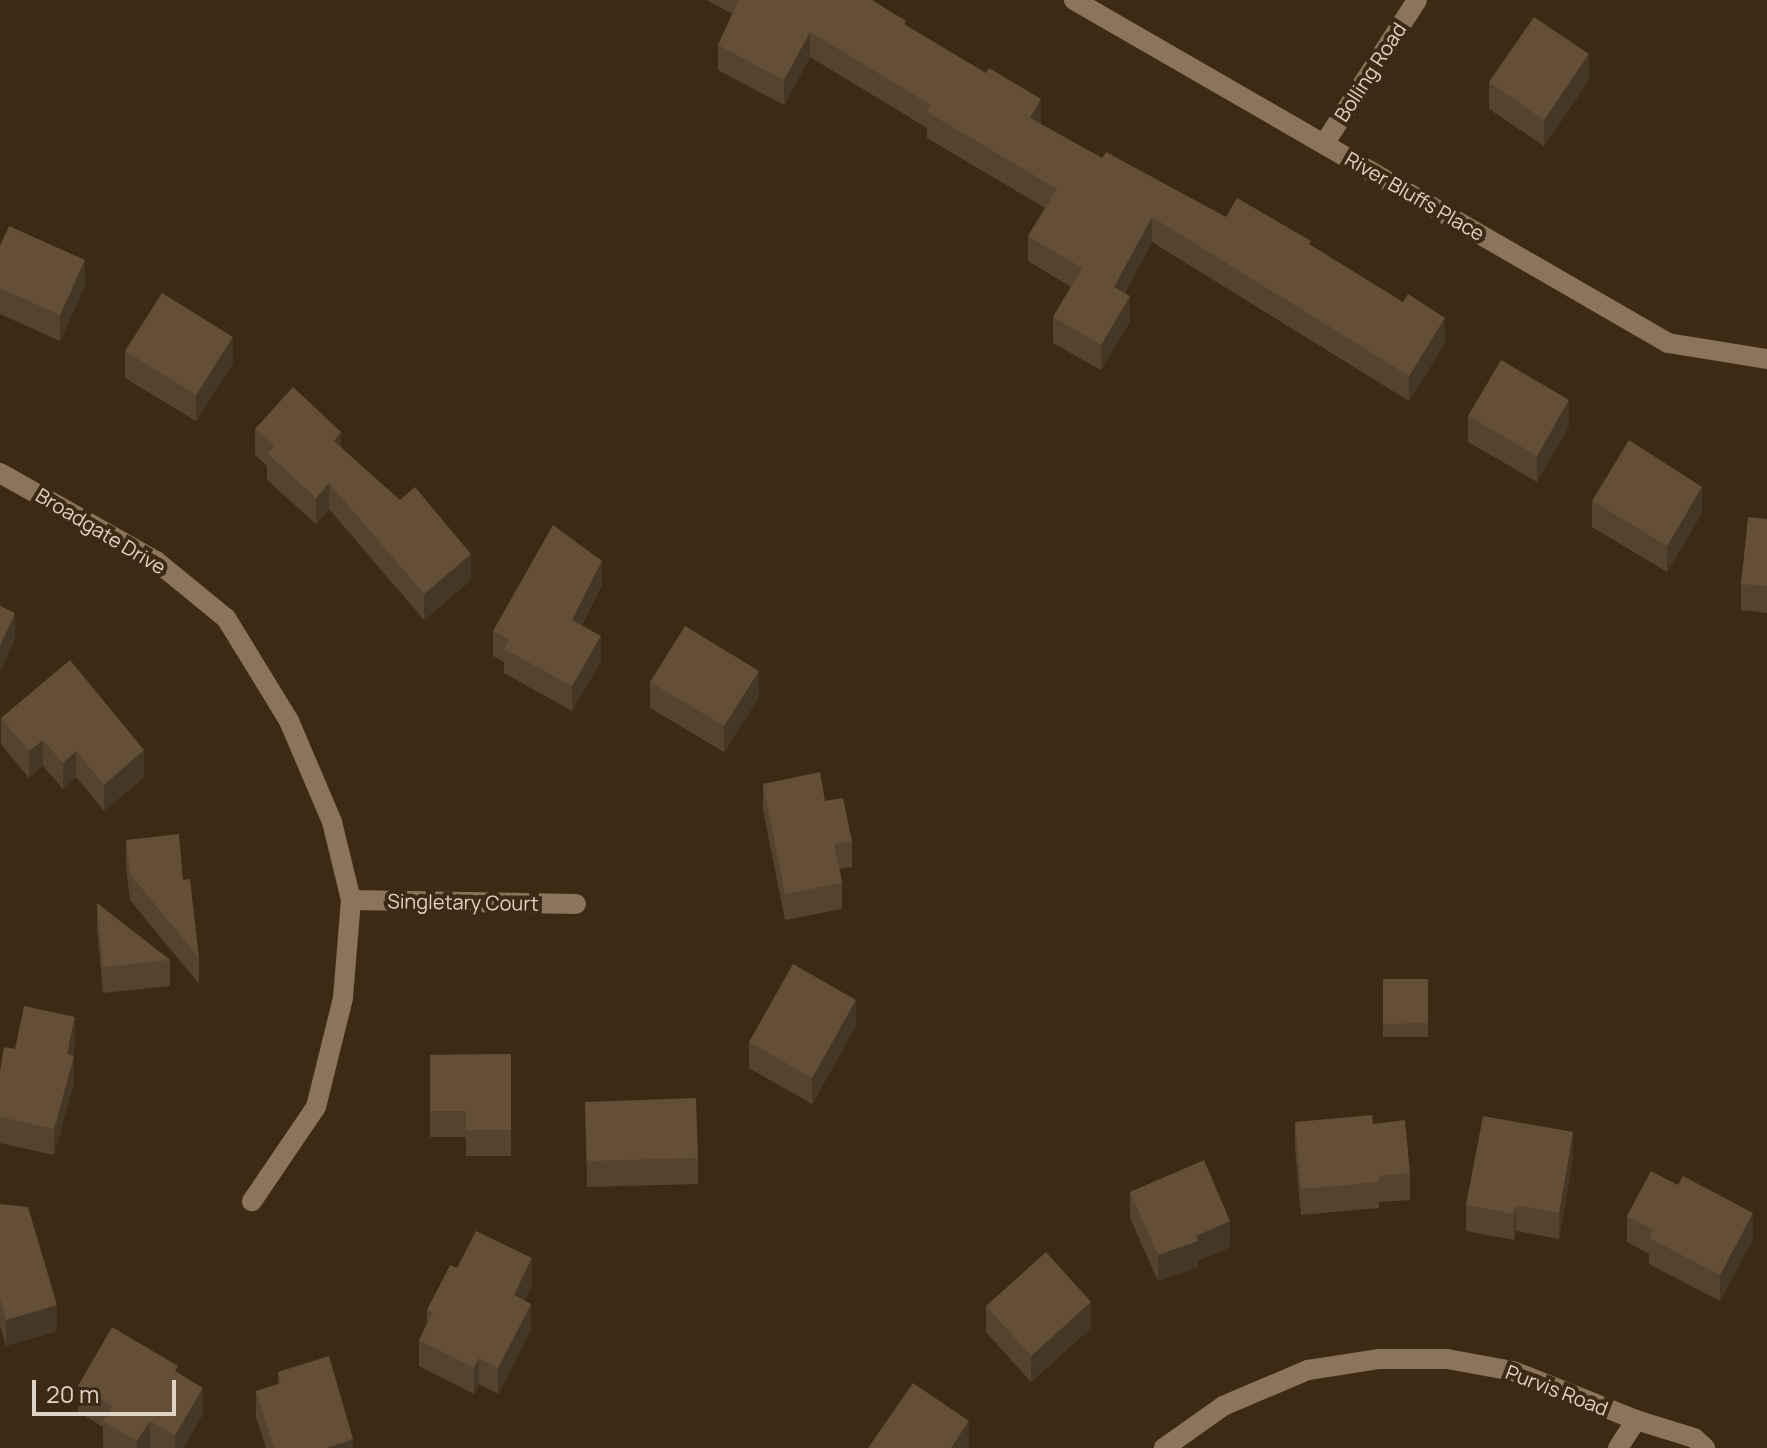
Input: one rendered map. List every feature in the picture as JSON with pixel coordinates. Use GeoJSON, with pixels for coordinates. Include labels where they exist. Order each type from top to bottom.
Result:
{"type":"FeatureCollection","features":[{"type":"Feature","properties":{"kind":"street","name":"River Bluffs Place"},"geometry":{"type":"LineString","coordinates":[[1074,0],[1668,343],[1767,359]]}},
{"type":"Feature","properties":{"kind":"street","name":"Bolling Road"},"geometry":{"type":"LineString","coordinates":[[1324,144],[1417,0]]}},
{"type":"Feature","properties":{"kind":"street","name":"Broadgate Drive"},"geometry":{"type":"LineString","coordinates":[[0,473],[156,561],[226,618],[289,721],[332,822],[351,900],[343,998],[316,1107],[252,1201]]}},
{"type":"Feature","properties":{"kind":"street","name":"Singletary Court"},"geometry":{"type":"LineString","coordinates":[[351,900],[576,904]]}},
{"type":"Feature","properties":{"kind":"street","name":"Purvis Road"},"geometry":{"type":"LineString","coordinates":[[1164,1448],[1223,1406],[1279,1382],[1308,1370],[1378,1359],[1447,1359],[1513,1371],[1636,1420],[1694,1438],[1705,1448]]}},
{"type":"Feature","properties":{"kind":"street","name":"Purvis Road"},"geometry":{"type":"LineString","coordinates":[[1618,1448],[1636,1420]]}},
{"type":"Feature","properties":{"kind":"building"},"geometry":{"type":"Polygon","coordinates":[[[739,0],[872,0],[906,21],[904,24],[986,73],[989,68],[1041,99],[1030,118],[1102,158],[1106,152],[1226,217],[1237,198],[1311,241],[1309,244],[1403,302],[1408,294],[1445,318],[1409,376],[1152,217],[1114,287],[1130,296],[1101,345],[1053,317],[1082,268],[1028,236],[1057,189],[927,112],[931,105],[810,32],[784,80],[718,45],[739,0]]]}},
{"type":"Feature","properties":{"kind":"building"},"geometry":{"type":"Polygon","coordinates":[[[1534,17],[1589,54],[1544,120],[1489,82],[1534,17]]]}},
{"type":"Feature","properties":{"kind":"building"},"geometry":{"type":"Polygon","coordinates":[[[9,226],[85,260],[60,315],[0,288],[0,246],[9,226]]]}},
{"type":"Feature","properties":{"kind":"building"},"geometry":{"type":"Polygon","coordinates":[[[162,293],[233,337],[196,395],[125,351],[162,293]]]}},
{"type":"Feature","properties":{"kind":"building"},"geometry":{"type":"Polygon","coordinates":[[[1501,360],[1569,400],[1537,456],[1468,416],[1501,360]]]}},
{"type":"Feature","properties":{"kind":"building"},"geometry":{"type":"Polygon","coordinates":[[[293,387],[341,432],[334,441],[400,500],[415,487],[471,554],[424,594],[329,483],[316,498],[267,453],[274,446],[255,429],[293,387]]]}},
{"type":"Feature","properties":{"kind":"building"},"geometry":{"type":"Polygon","coordinates":[[[1629,440],[1702,487],[1667,546],[1592,501],[1629,440]]]}},
{"type":"Feature","properties":{"kind":"building"},"geometry":{"type":"Polygon","coordinates":[[[1748,517],[1767,519],[1767,586],[1741,584],[1748,517]]]}},
{"type":"Feature","properties":{"kind":"building"},"geometry":{"type":"Polygon","coordinates":[[[553,525],[602,561],[572,620],[601,636],[572,686],[504,649],[509,640],[493,631],[553,525]]]}},
{"type":"Feature","properties":{"kind":"building"},"geometry":{"type":"Polygon","coordinates":[[[0,606],[15,613],[0,646],[0,606]]]}},
{"type":"Feature","properties":{"kind":"building"},"geometry":{"type":"Polygon","coordinates":[[[685,626],[759,671],[724,726],[650,682],[685,626]]]}},
{"type":"Feature","properties":{"kind":"building"},"geometry":{"type":"Polygon","coordinates":[[[70,660],[144,750],[104,785],[76,751],[63,763],[43,740],[29,751],[1,718],[70,660]]]}},
{"type":"Feature","properties":{"kind":"building"},"geometry":{"type":"Polygon","coordinates":[[[820,772],[825,801],[843,798],[852,841],[834,844],[842,883],[785,894],[763,784],[820,772]]]}},
{"type":"Feature","properties":{"kind":"building"},"geometry":{"type":"Polygon","coordinates":[[[179,834],[183,880],[190,879],[199,958],[130,874],[126,840],[179,834]]]}},
{"type":"Feature","properties":{"kind":"building"},"geometry":{"type":"Polygon","coordinates":[[[97,903],[170,960],[103,967],[97,903]]]}},
{"type":"Feature","properties":{"kind":"building"},"geometry":{"type":"Polygon","coordinates":[[[793,964],[856,1000],[812,1078],[749,1042],[793,964]]]}},
{"type":"Feature","properties":{"kind":"building"},"geometry":{"type":"Polygon","coordinates":[[[1383,979],[1428,979],[1428,1023],[1383,1024],[1383,979]]]}},
{"type":"Feature","properties":{"kind":"building"},"geometry":{"type":"Polygon","coordinates":[[[24,1006],[75,1017],[67,1054],[74,1056],[54,1129],[0,1117],[0,1072],[4,1047],[15,1049],[24,1006]]]}},
{"type":"Feature","properties":{"kind":"building"},"geometry":{"type":"Polygon","coordinates":[[[511,1054],[511,1130],[466,1130],[466,1111],[430,1111],[430,1055],[511,1054]]]}},
{"type":"Feature","properties":{"kind":"building"},"geometry":{"type":"Polygon","coordinates":[[[696,1098],[698,1158],[587,1161],[585,1102],[696,1098]]]}},
{"type":"Feature","properties":{"kind":"building"},"geometry":{"type":"Polygon","coordinates":[[[1372,1115],[1373,1124],[1405,1120],[1410,1173],[1379,1176],[1379,1182],[1301,1189],[1295,1122],[1372,1115]]]}},
{"type":"Feature","properties":{"kind":"building"},"geometry":{"type":"Polygon","coordinates":[[[1483,1116],[1573,1132],[1559,1213],[1516,1205],[1514,1214],[1466,1205],[1483,1116]]]}},
{"type":"Feature","properties":{"kind":"building"},"geometry":{"type":"Polygon","coordinates":[[[1204,1160],[1230,1221],[1196,1236],[1198,1241],[1158,1255],[1130,1192],[1204,1160]]]}},
{"type":"Feature","properties":{"kind":"building"},"geometry":{"type":"Polygon","coordinates":[[[1651,1171],[1678,1185],[1683,1176],[1753,1213],[1720,1275],[1649,1238],[1653,1230],[1627,1216],[1651,1171]]]}},
{"type":"Feature","properties":{"kind":"building"},"geometry":{"type":"Polygon","coordinates":[[[0,1204],[28,1207],[57,1305],[6,1320],[0,1299],[0,1204]]]}},
{"type":"Feature","properties":{"kind":"building"},"geometry":{"type":"Polygon","coordinates":[[[476,1231],[532,1258],[514,1295],[531,1304],[498,1368],[479,1358],[474,1368],[419,1340],[433,1313],[427,1310],[450,1265],[457,1268],[476,1231]]]}},
{"type":"Feature","properties":{"kind":"building"},"geometry":{"type":"Polygon","coordinates":[[[1046,1252],[1091,1302],[1031,1356],[986,1306],[1046,1252]]]}},
{"type":"Feature","properties":{"kind":"building"},"geometry":{"type":"Polygon","coordinates":[[[112,1327],[178,1366],[175,1371],[203,1388],[175,1435],[150,1421],[137,1441],[103,1421],[112,1406],[78,1386],[112,1327]]]}},
{"type":"Feature","properties":{"kind":"building"},"geometry":{"type":"Polygon","coordinates":[[[329,1356],[353,1439],[327,1448],[274,1448],[256,1391],[281,1383],[278,1372],[329,1356]]]}},
{"type":"Feature","properties":{"kind":"building"},"geometry":{"type":"Polygon","coordinates":[[[913,1383],[969,1421],[951,1448],[868,1448],[913,1383]]]}}]}
